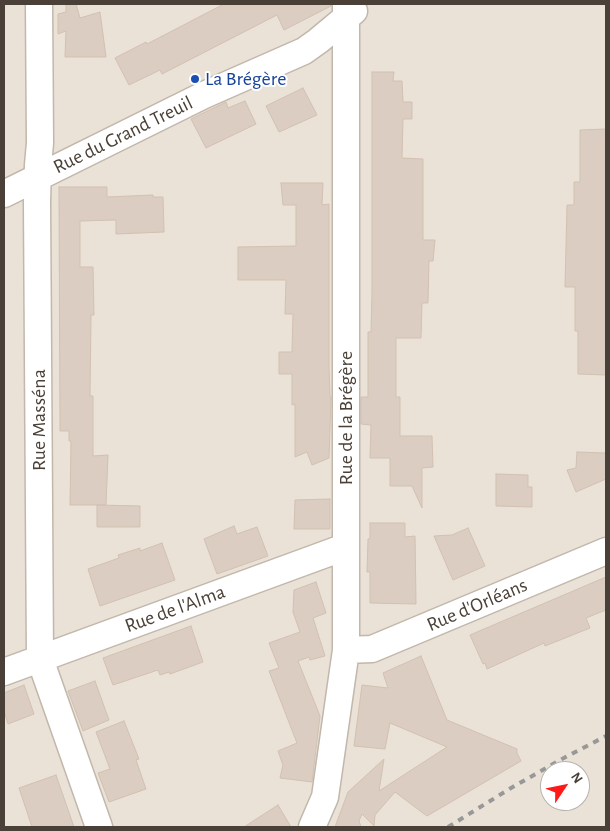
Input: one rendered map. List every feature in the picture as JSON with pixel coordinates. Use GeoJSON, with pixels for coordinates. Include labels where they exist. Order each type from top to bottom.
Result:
{"type":"FeatureCollection","features":[{"type":"Feature","properties":{"kind":"street","name":"Rue Masséna"},"geometry":{"type":"LineString","coordinates":[[39,4],[40,659],[99,827]]}},
{"type":"Feature","properties":{"kind":"street","name":"Rue du Grand Treuil"},"geometry":{"type":"LineString","coordinates":[[4,194],[204,95],[304,51],[318,42],[352,8]]}},
{"type":"Feature","properties":{"kind":"street","name":"Rue de la Brégère"},"geometry":{"type":"LineString","coordinates":[[312,827],[325,797],[346,650],[346,56],[352,8]]}},
{"type":"Feature","properties":{"kind":"street","name":"Rue de l'Alma"},"geometry":{"type":"LineString","coordinates":[[4,672],[345,547]]}},
{"type":"Feature","properties":{"kind":"street","name":"Rue d'Orléans"},"geometry":{"type":"LineString","coordinates":[[346,650],[372,649],[606,551]]}},
{"type":"Feature","properties":{"kind":"shaded area"},"geometry":{"type":"Polygon","coordinates":[[[4,4],[606,4],[606,827],[4,827],[4,4]]]}},
{"type":"Feature","properties":{"kind":"building"},"geometry":{"type":"Polygon","coordinates":[[[66,4],[76,4],[80,18],[100,12],[106,57],[65,57],[66,31],[58,34],[58,14],[66,12],[66,4]]]}},
{"type":"Feature","properties":{"kind":"building"},"geometry":{"type":"Polygon","coordinates":[[[224,4],[331,4],[331,6],[284,30],[277,15],[162,74],[160,70],[129,85],[115,58],[146,42],[147,44],[224,4]]]}},
{"type":"Feature","properties":{"kind":"building"},"geometry":{"type":"Polygon","coordinates":[[[372,72],[394,72],[393,81],[402,81],[403,102],[412,102],[412,119],[403,119],[402,158],[423,159],[423,240],[435,240],[433,261],[429,261],[428,303],[422,303],[421,338],[396,338],[396,397],[400,397],[400,436],[432,436],[433,467],[422,468],[422,508],[412,486],[390,486],[390,458],[370,458],[371,425],[361,424],[361,397],[368,397],[368,332],[371,332],[372,72]]]}},
{"type":"Feature","properties":{"kind":"building"},"geometry":{"type":"Polygon","coordinates":[[[303,88],[317,115],[279,132],[266,106],[303,88]]]}},
{"type":"Feature","properties":{"kind":"building"},"geometry":{"type":"Polygon","coordinates":[[[245,101],[256,124],[206,148],[191,119],[226,102],[228,108],[245,101]]]}},
{"type":"Feature","properties":{"kind":"building"},"geometry":{"type":"Polygon","coordinates":[[[606,129],[606,375],[578,374],[578,331],[575,331],[575,287],[565,287],[567,205],[574,205],[574,182],[580,182],[580,130],[606,129]]]}},
{"type":"Feature","properties":{"kind":"building"},"geometry":{"type":"Polygon","coordinates":[[[281,183],[323,183],[322,205],[329,204],[329,367],[331,397],[329,458],[312,465],[307,452],[295,457],[295,404],[292,405],[292,374],[279,374],[279,352],[292,352],[293,314],[285,314],[286,280],[238,280],[238,247],[296,246],[296,205],[283,205],[281,183]]]}},
{"type":"Feature","properties":{"kind":"building"},"geometry":{"type":"Polygon","coordinates":[[[59,187],[107,187],[107,197],[153,195],[153,197],[163,197],[164,232],[116,234],[116,220],[80,221],[80,267],[93,267],[94,315],[91,315],[90,396],[93,396],[93,456],[108,455],[106,505],[70,505],[71,441],[69,441],[69,431],[60,431],[59,187]]]}},
{"type":"Feature","properties":{"kind":"building"},"geometry":{"type":"Polygon","coordinates":[[[577,452],[606,453],[606,479],[576,492],[567,470],[576,468],[577,452]]]}},
{"type":"Feature","properties":{"kind":"building"},"geometry":{"type":"Polygon","coordinates":[[[496,474],[528,475],[528,487],[532,487],[532,507],[496,506],[496,474]]]}},
{"type":"Feature","properties":{"kind":"building"},"geometry":{"type":"Polygon","coordinates":[[[330,499],[330,529],[294,529],[295,500],[330,499]]]}},
{"type":"Feature","properties":{"kind":"building"},"geometry":{"type":"Polygon","coordinates":[[[97,505],[140,506],[140,527],[97,527],[97,505]]]}},
{"type":"Feature","properties":{"kind":"building"},"geometry":{"type":"Polygon","coordinates":[[[370,523],[405,523],[405,537],[415,536],[416,604],[370,603],[370,572],[367,572],[370,523]]]}},
{"type":"Feature","properties":{"kind":"building"},"geometry":{"type":"Polygon","coordinates":[[[234,526],[237,534],[257,527],[268,556],[217,574],[204,539],[234,526]]]}},
{"type":"Feature","properties":{"kind":"building"},"geometry":{"type":"Polygon","coordinates":[[[468,528],[485,566],[453,580],[434,536],[452,535],[468,528]]]}},
{"type":"Feature","properties":{"kind":"building"},"geometry":{"type":"Polygon","coordinates":[[[162,543],[175,580],[100,606],[88,569],[119,558],[118,555],[140,548],[140,551],[162,543]]]}},
{"type":"Feature","properties":{"kind":"building"},"geometry":{"type":"Polygon","coordinates":[[[606,577],[606,610],[586,618],[590,628],[545,646],[544,643],[487,669],[485,663],[483,664],[470,635],[606,577]]]}},
{"type":"Feature","properties":{"kind":"building"},"geometry":{"type":"Polygon","coordinates":[[[316,582],[326,613],[313,618],[325,656],[310,660],[309,657],[298,661],[320,716],[312,782],[280,778],[283,765],[278,751],[297,743],[269,671],[279,668],[269,643],[300,632],[293,612],[294,590],[316,582]]]}},
{"type":"Feature","properties":{"kind":"building"},"geometry":{"type":"Polygon","coordinates":[[[191,626],[203,662],[170,674],[169,672],[160,675],[158,670],[113,685],[103,658],[191,626]]]}},
{"type":"Feature","properties":{"kind":"building"},"geometry":{"type":"Polygon","coordinates":[[[421,656],[447,720],[517,749],[521,761],[427,816],[395,792],[375,815],[374,826],[362,814],[359,821],[361,827],[335,827],[348,792],[384,759],[379,791],[447,747],[390,723],[385,749],[354,746],[362,685],[388,688],[383,673],[421,656]]]}},
{"type":"Feature","properties":{"kind":"building"},"geometry":{"type":"Polygon","coordinates":[[[95,681],[109,720],[83,731],[68,691],[95,681]]]}},
{"type":"Feature","properties":{"kind":"building"},"geometry":{"type":"Polygon","coordinates":[[[24,685],[34,714],[8,724],[4,711],[4,693],[24,685]]]}},
{"type":"Feature","properties":{"kind":"building"},"geometry":{"type":"Polygon","coordinates":[[[124,721],[139,759],[136,760],[146,789],[109,802],[98,773],[110,769],[96,732],[124,721]]]}},
{"type":"Feature","properties":{"kind":"building"},"geometry":{"type":"Polygon","coordinates":[[[56,775],[74,827],[32,827],[19,788],[56,775]]]}},
{"type":"Feature","properties":{"kind":"building"},"geometry":{"type":"Polygon","coordinates":[[[278,805],[291,827],[244,827],[278,805]]]}},
{"type":"Feature","properties":{"kind":"railway"},"geometry":{"type":"LineString","coordinates":[[448,827],[511,788],[606,736]]}},
{"type":"Feature","properties":{"kind":"place","name":"La Brégère"},"geometry":{"type":"Point","coordinates":[195,79]}}]}
